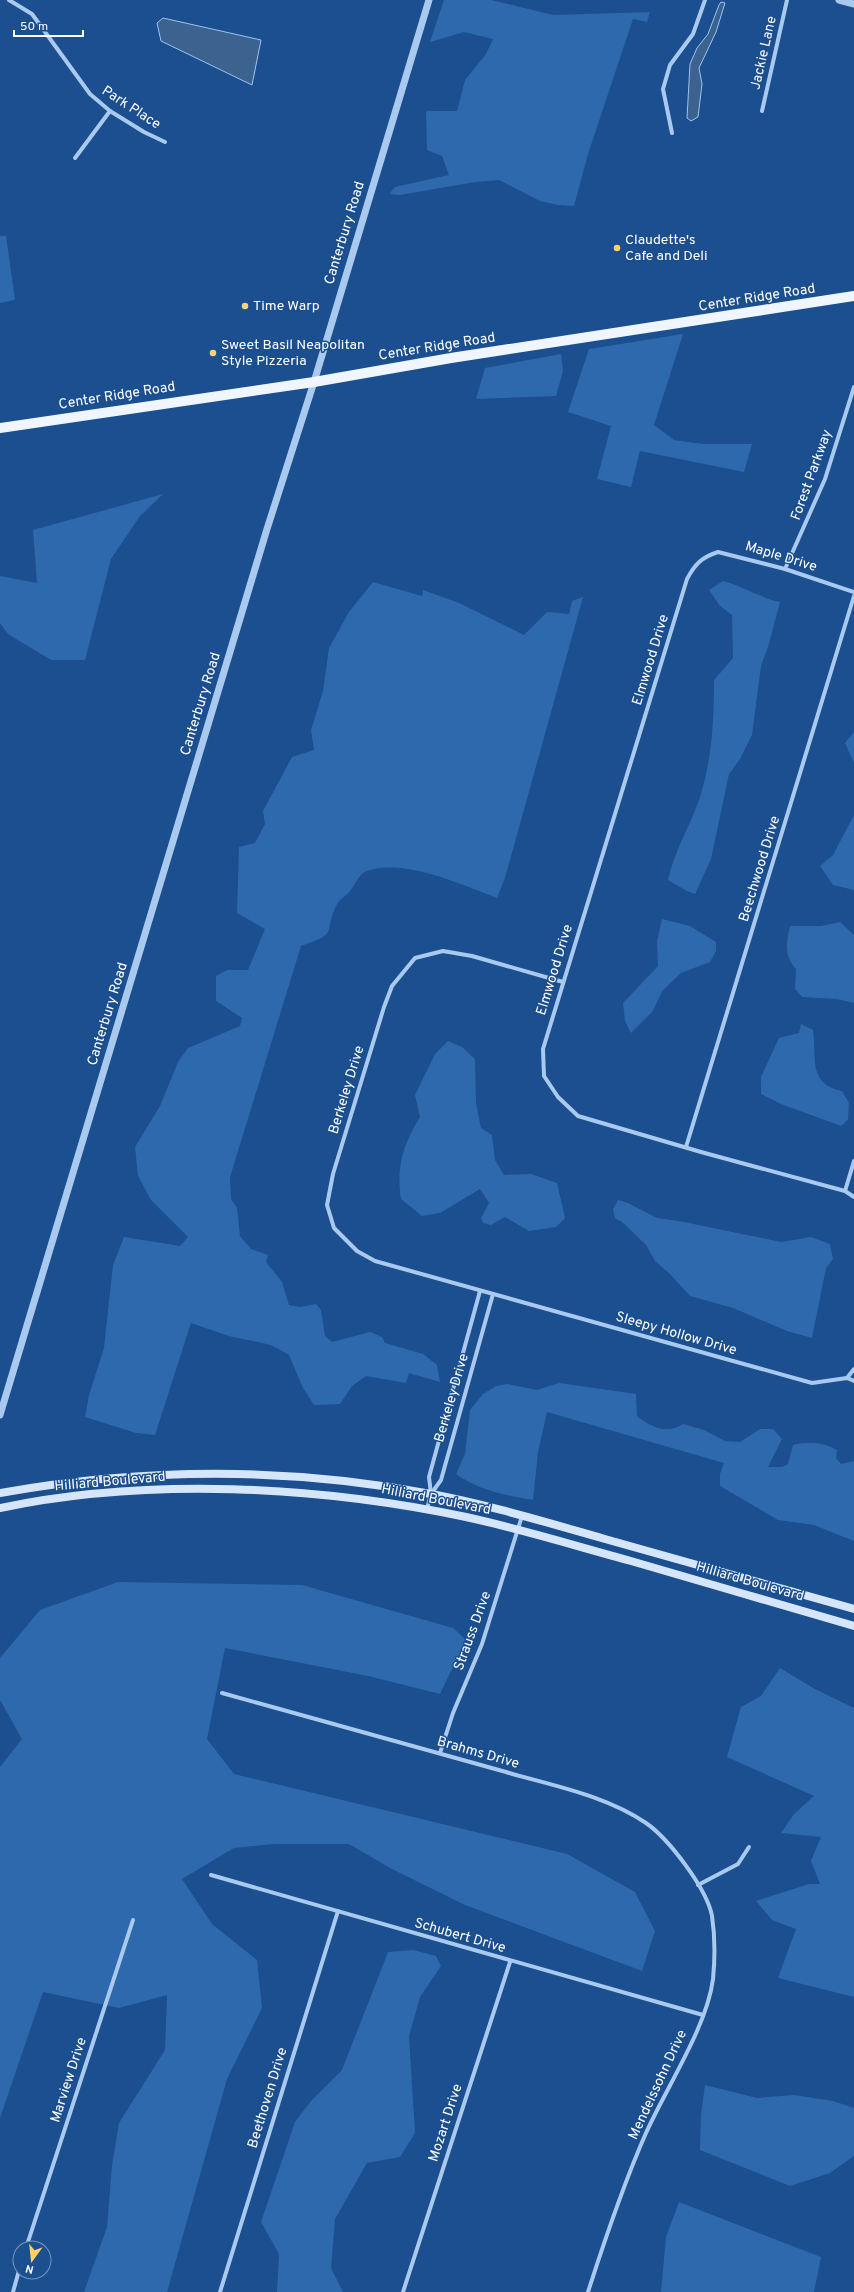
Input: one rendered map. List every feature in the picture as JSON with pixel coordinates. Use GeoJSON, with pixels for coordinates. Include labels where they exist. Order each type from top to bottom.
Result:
{"type":"FeatureCollection","features":[{"type":"Feature","properties":{"kind":"main road","name":"Center Ridge Road"},"geometry":{"type":"LineString","coordinates":[[0,428],[314,382],[451,358],[854,296]]}},
{"type":"Feature","properties":{"kind":"main road","name":"Hilliard Boulevard"},"geometry":{"type":"LineString","coordinates":[[0,1493],[104,1479],[199,1474],[313,1479],[431,1494],[522,1515],[854,1609]]}},
{"type":"Feature","properties":{"kind":"main road","name":"Hilliard Boulevard"},"geometry":{"type":"LineString","coordinates":[[0,1508],[110,1494],[227,1489],[346,1497],[427,1509],[518,1530],[854,1626]]}},
{"type":"Feature","properties":{"kind":"street","name":"Park Place"},"geometry":{"type":"LineString","coordinates":[[9,0],[32,14],[90,94],[110,111],[144,132],[165,142]]}},
{"type":"Feature","properties":{"kind":"street","name":"Canterbury Road"},"geometry":{"type":"LineString","coordinates":[[0,1415],[263,542],[314,382],[429,0]]}},
{"type":"Feature","properties":{"kind":"street"},"geometry":{"type":"LineString","coordinates":[[672,133],[663,89],[670,65],[693,34],[705,0]]}},
{"type":"Feature","properties":{"kind":"street","name":"Jackie Lane"},"geometry":{"type":"LineString","coordinates":[[762,111],[787,0]]}},
{"type":"Feature","properties":{"kind":"street"},"geometry":{"type":"LineString","coordinates":[[839,0],[854,4]]}},
{"type":"Feature","properties":{"kind":"street"},"geometry":{"type":"LineString","coordinates":[[75,158],[110,111]]}},
{"type":"Feature","properties":{"kind":"street","name":"Forest Parkway"},"geometry":{"type":"LineString","coordinates":[[785,569],[825,479],[854,387]]}},
{"type":"Feature","properties":{"kind":"street","name":"Maple Drive"},"geometry":{"type":"LineString","coordinates":[[701,559],[718,552],[785,569],[854,592]]}},
{"type":"Feature","properties":{"kind":"street","name":"Elmwood Drive"},"geometry":{"type":"LineString","coordinates":[[701,559],[694,565],[687,579],[562,982],[543,1049],[544,1076],[558,1097],[578,1116],[845,1191],[854,1197]]}},
{"type":"Feature","properties":{"kind":"street","name":"Beechwood Drive"},"geometry":{"type":"LineString","coordinates":[[686,1147],[854,596]]}},
{"type":"Feature","properties":{"kind":"street","name":"Berkeley Drive"},"geometry":{"type":"LineString","coordinates":[[427,1509],[431,1494],[440,1480],[492,1294],[375,1261],[357,1252],[334,1228],[327,1205],[332,1174],[384,1007],[392,986],[415,958],[444,951],[472,956],[562,982]]}},
{"type":"Feature","properties":{"kind":"street"},"geometry":{"type":"LineString","coordinates":[[845,1191],[854,1161]]}},
{"type":"Feature","properties":{"kind":"street","name":"Berkeley Drive"},"geometry":{"type":"LineString","coordinates":[[431,1494],[429,1477],[480,1291]]}},
{"type":"Feature","properties":{"kind":"street","name":"Sleepy Hollow Drive"},"geometry":{"type":"LineString","coordinates":[[492,1294],[812,1383],[847,1378]]}},
{"type":"Feature","properties":{"kind":"street"},"geometry":{"type":"LineString","coordinates":[[854,1369],[847,1378],[854,1381]]}},
{"type":"Feature","properties":{"kind":"street","name":"Strauss Drive"},"geometry":{"type":"LineString","coordinates":[[440,1753],[453,1713],[482,1644],[522,1515]]}},
{"type":"Feature","properties":{"kind":"street","name":"Brahms Drive"},"geometry":{"type":"LineString","coordinates":[[222,1693],[440,1753],[608,1802],[647,1824],[672,1847],[698,1885]]}},
{"type":"Feature","properties":{"kind":"street"},"geometry":{"type":"LineString","coordinates":[[698,1885],[738,1864],[749,1847]]}},
{"type":"Feature","properties":{"kind":"street","name":"Schubert Drive"},"geometry":{"type":"LineString","coordinates":[[211,1875],[510,1962],[703,2015]]}},
{"type":"Feature","properties":{"kind":"street","name":"Mendelssohn Drive"},"geometry":{"type":"LineString","coordinates":[[588,2292],[602,2248],[645,2134],[703,2015],[713,1980],[714,1948],[712,1914],[698,1885]]}},
{"type":"Feature","properties":{"kind":"street","name":"Beethoven Drive"},"geometry":{"type":"LineString","coordinates":[[220,2292],[338,1911]]}},
{"type":"Feature","properties":{"kind":"street","name":"Marview Drive"},"geometry":{"type":"LineString","coordinates":[[29,2240],[132,1920]]}},
{"type":"Feature","properties":{"kind":"street","name":"Mozart Drive"},"geometry":{"type":"LineString","coordinates":[[403,2292],[510,1962]]}},
{"type":"Feature","properties":{"kind":"street"},"geometry":{"type":"LineString","coordinates":[[13,2292],[16,2280]]}},
{"type":"Feature","properties":{"kind":"shaded area"},"geometry":{"type":"Polygon","coordinates":[[[444,0],[491,0],[553,15],[650,12],[647,22],[633,19],[588,154],[574,206],[558,205],[540,201],[499,180],[475,182],[400,195],[389,194],[395,187],[449,175],[442,156],[427,150],[426,111],[457,111],[465,80],[486,54],[493,39],[464,32],[430,42],[444,0]]]}},
{"type":"Feature","properties":{"kind":"shaded area"},"geometry":{"type":"Polygon","coordinates":[[[721,2],[725,3],[716,32],[699,68],[702,84],[698,117],[691,121],[687,118],[690,64],[697,48],[708,34],[721,2]]]}},
{"type":"Feature","properties":{"kind":"shaded area"},"geometry":{"type":"Polygon","coordinates":[[[163,18],[261,40],[252,85],[161,41],[157,23],[163,18]]]}},
{"type":"Feature","properties":{"kind":"shaded area"},"geometry":{"type":"Polygon","coordinates":[[[0,236],[6,236],[15,300],[0,303],[0,236]]]}},
{"type":"Feature","properties":{"kind":"shaded area"},"geometry":{"type":"Polygon","coordinates":[[[683,334],[654,425],[674,440],[702,444],[752,444],[744,472],[640,451],[631,487],[597,479],[611,426],[568,412],[589,349],[683,334]]]}},
{"type":"Feature","properties":{"kind":"shaded area"},"geometry":{"type":"Polygon","coordinates":[[[561,354],[563,371],[556,396],[476,399],[485,368],[561,354]]]}},
{"type":"Feature","properties":{"kind":"shaded area"},"geometry":{"type":"Polygon","coordinates":[[[163,494],[140,516],[111,559],[85,660],[51,660],[8,634],[0,623],[0,576],[37,583],[33,530],[163,494]]]}},
{"type":"Feature","properties":{"kind":"shaded area"},"geometry":{"type":"Polygon","coordinates":[[[723,581],[765,598],[780,602],[768,647],[761,666],[752,735],[740,759],[729,774],[711,859],[695,894],[668,880],[674,860],[699,800],[707,771],[713,726],[714,680],[733,658],[732,615],[720,606],[709,590],[723,581]]]}},
{"type":"Feature","properties":{"kind":"shaded area"},"geometry":{"type":"Polygon","coordinates":[[[373,582],[422,596],[423,590],[459,603],[524,635],[547,612],[569,614],[572,601],[583,597],[505,878],[497,898],[451,880],[416,870],[382,868],[367,871],[362,874],[350,891],[337,904],[326,935],[301,946],[230,1177],[231,1199],[237,1208],[240,1236],[251,1249],[268,1255],[266,1262],[282,1282],[289,1305],[300,1307],[316,1304],[321,1310],[325,1336],[332,1342],[370,1332],[382,1337],[385,1343],[423,1354],[437,1365],[440,1382],[409,1373],[406,1383],[366,1376],[352,1386],[340,1404],[314,1405],[303,1388],[289,1355],[271,1345],[229,1336],[191,1323],[155,1435],[136,1433],[85,1417],[89,1395],[104,1348],[113,1265],[124,1237],[180,1246],[188,1237],[151,1200],[138,1176],[135,1147],[160,1106],[178,1062],[188,1048],[240,1026],[242,1018],[216,1001],[216,976],[227,970],[248,970],[265,929],[237,913],[239,847],[255,843],[265,824],[263,811],[292,757],[314,750],[311,730],[323,691],[329,648],[349,612],[373,582]]]}},
{"type":"Feature","properties":{"kind":"shaded area"},"geometry":{"type":"Polygon","coordinates":[[[854,732],[854,763],[845,743],[854,732]]]}},
{"type":"Feature","properties":{"kind":"shaded area"},"geometry":{"type":"Polygon","coordinates":[[[854,815],[854,890],[833,885],[820,866],[833,855],[854,815]]]}},
{"type":"Feature","properties":{"kind":"shaded area"},"geometry":{"type":"Polygon","coordinates":[[[662,919],[690,926],[716,942],[716,951],[710,962],[681,973],[663,990],[652,1012],[631,1033],[625,1021],[623,1003],[658,966],[657,941],[662,919]]]}},
{"type":"Feature","properties":{"kind":"shaded area"},"geometry":{"type":"Polygon","coordinates":[[[840,922],[854,935],[854,1003],[837,999],[802,997],[795,989],[796,969],[789,959],[787,949],[790,926],[821,926],[840,922]]]}},
{"type":"Feature","properties":{"kind":"shaded area"},"geometry":{"type":"Polygon","coordinates":[[[801,1024],[813,1030],[818,1076],[823,1082],[831,1087],[842,1091],[849,1103],[848,1120],[841,1126],[781,1104],[761,1094],[761,1077],[779,1038],[799,1033],[801,1024]]]}},
{"type":"Feature","properties":{"kind":"shaded area"},"geometry":{"type":"Polygon","coordinates":[[[448,1041],[462,1047],[475,1059],[476,1103],[481,1128],[492,1135],[495,1160],[504,1175],[531,1174],[557,1183],[565,1218],[556,1227],[529,1231],[505,1217],[491,1225],[483,1223],[481,1218],[489,1203],[480,1189],[440,1213],[422,1216],[401,1199],[399,1176],[402,1156],[409,1137],[420,1117],[415,1095],[435,1054],[448,1041]]]}},
{"type":"Feature","properties":{"kind":"shaded area"},"geometry":{"type":"Polygon","coordinates":[[[618,1200],[628,1203],[657,1218],[684,1222],[781,1242],[811,1237],[830,1244],[833,1259],[826,1268],[812,1338],[787,1331],[733,1308],[690,1296],[669,1273],[655,1261],[646,1245],[622,1222],[615,1218],[613,1209],[618,1200]]]}},
{"type":"Feature","properties":{"kind":"shaded area"},"geometry":{"type":"Polygon","coordinates":[[[559,1383],[636,1394],[637,1416],[659,1428],[671,1429],[683,1424],[704,1430],[725,1441],[740,1442],[760,1429],[773,1429],[782,1439],[768,1467],[782,1467],[788,1464],[793,1445],[815,1443],[832,1447],[837,1450],[836,1458],[841,1464],[854,1461],[854,1541],[814,1525],[778,1520],[720,1486],[720,1474],[724,1463],[547,1412],[538,1452],[533,1500],[503,1494],[474,1485],[456,1474],[465,1454],[470,1410],[483,1394],[496,1386],[507,1384],[537,1390],[559,1383]]]}},
{"type":"Feature","properties":{"kind":"shaded area"},"geometry":{"type":"Polygon","coordinates":[[[118,1582],[302,1585],[453,1628],[466,1640],[440,1694],[368,1676],[225,1648],[207,1739],[234,1774],[567,1854],[635,1892],[655,1931],[642,1971],[465,1905],[392,1869],[349,1844],[275,1844],[234,1848],[182,1879],[212,1924],[257,1960],[262,2008],[227,2079],[167,2292],[84,2292],[107,2227],[112,2165],[119,2123],[165,2050],[167,1995],[119,2008],[43,1992],[0,2118],[0,1767],[22,1739],[0,1700],[0,1658],[40,1610],[118,1582]]]}},
{"type":"Feature","properties":{"kind":"shaded area"},"geometry":{"type":"Polygon","coordinates":[[[780,1668],[815,1689],[854,1708],[854,1997],[778,1978],[796,1929],[772,1920],[756,1901],[809,1884],[820,1884],[811,1861],[821,1837],[781,1833],[794,1814],[814,1796],[727,1757],[741,1707],[761,1696],[780,1668]]]}},
{"type":"Feature","properties":{"kind":"shaded area"},"geometry":{"type":"Polygon","coordinates":[[[413,1950],[436,1956],[441,1966],[420,1997],[409,2036],[415,2133],[400,2157],[367,2163],[335,2219],[331,2268],[343,2292],[277,2292],[279,2254],[261,2222],[295,2122],[311,2101],[342,2070],[388,1952],[413,1950]]]}},
{"type":"Feature","properties":{"kind":"shaded area"},"geometry":{"type":"Polygon","coordinates":[[[705,2085],[757,2098],[794,2095],[833,2101],[854,2108],[854,2156],[830,2173],[790,2186],[700,2150],[701,2115],[705,2085]]]}},
{"type":"Feature","properties":{"kind":"shaded area"},"geometry":{"type":"Polygon","coordinates":[[[679,2202],[821,2257],[814,2292],[661,2292],[666,2237],[679,2202]]]}},
{"type":"Feature","properties":{"kind":"place","name":"Claudette's Cafe and Deli"},"geometry":{"type":"Point","coordinates":[617,248]}},
{"type":"Feature","properties":{"kind":"place","name":"Time Warp"},"geometry":{"type":"Point","coordinates":[245,306]}},
{"type":"Feature","properties":{"kind":"place","name":"Sweet Basil Neapolitan Style Pizzeria"},"geometry":{"type":"Point","coordinates":[213,353]}}]}
